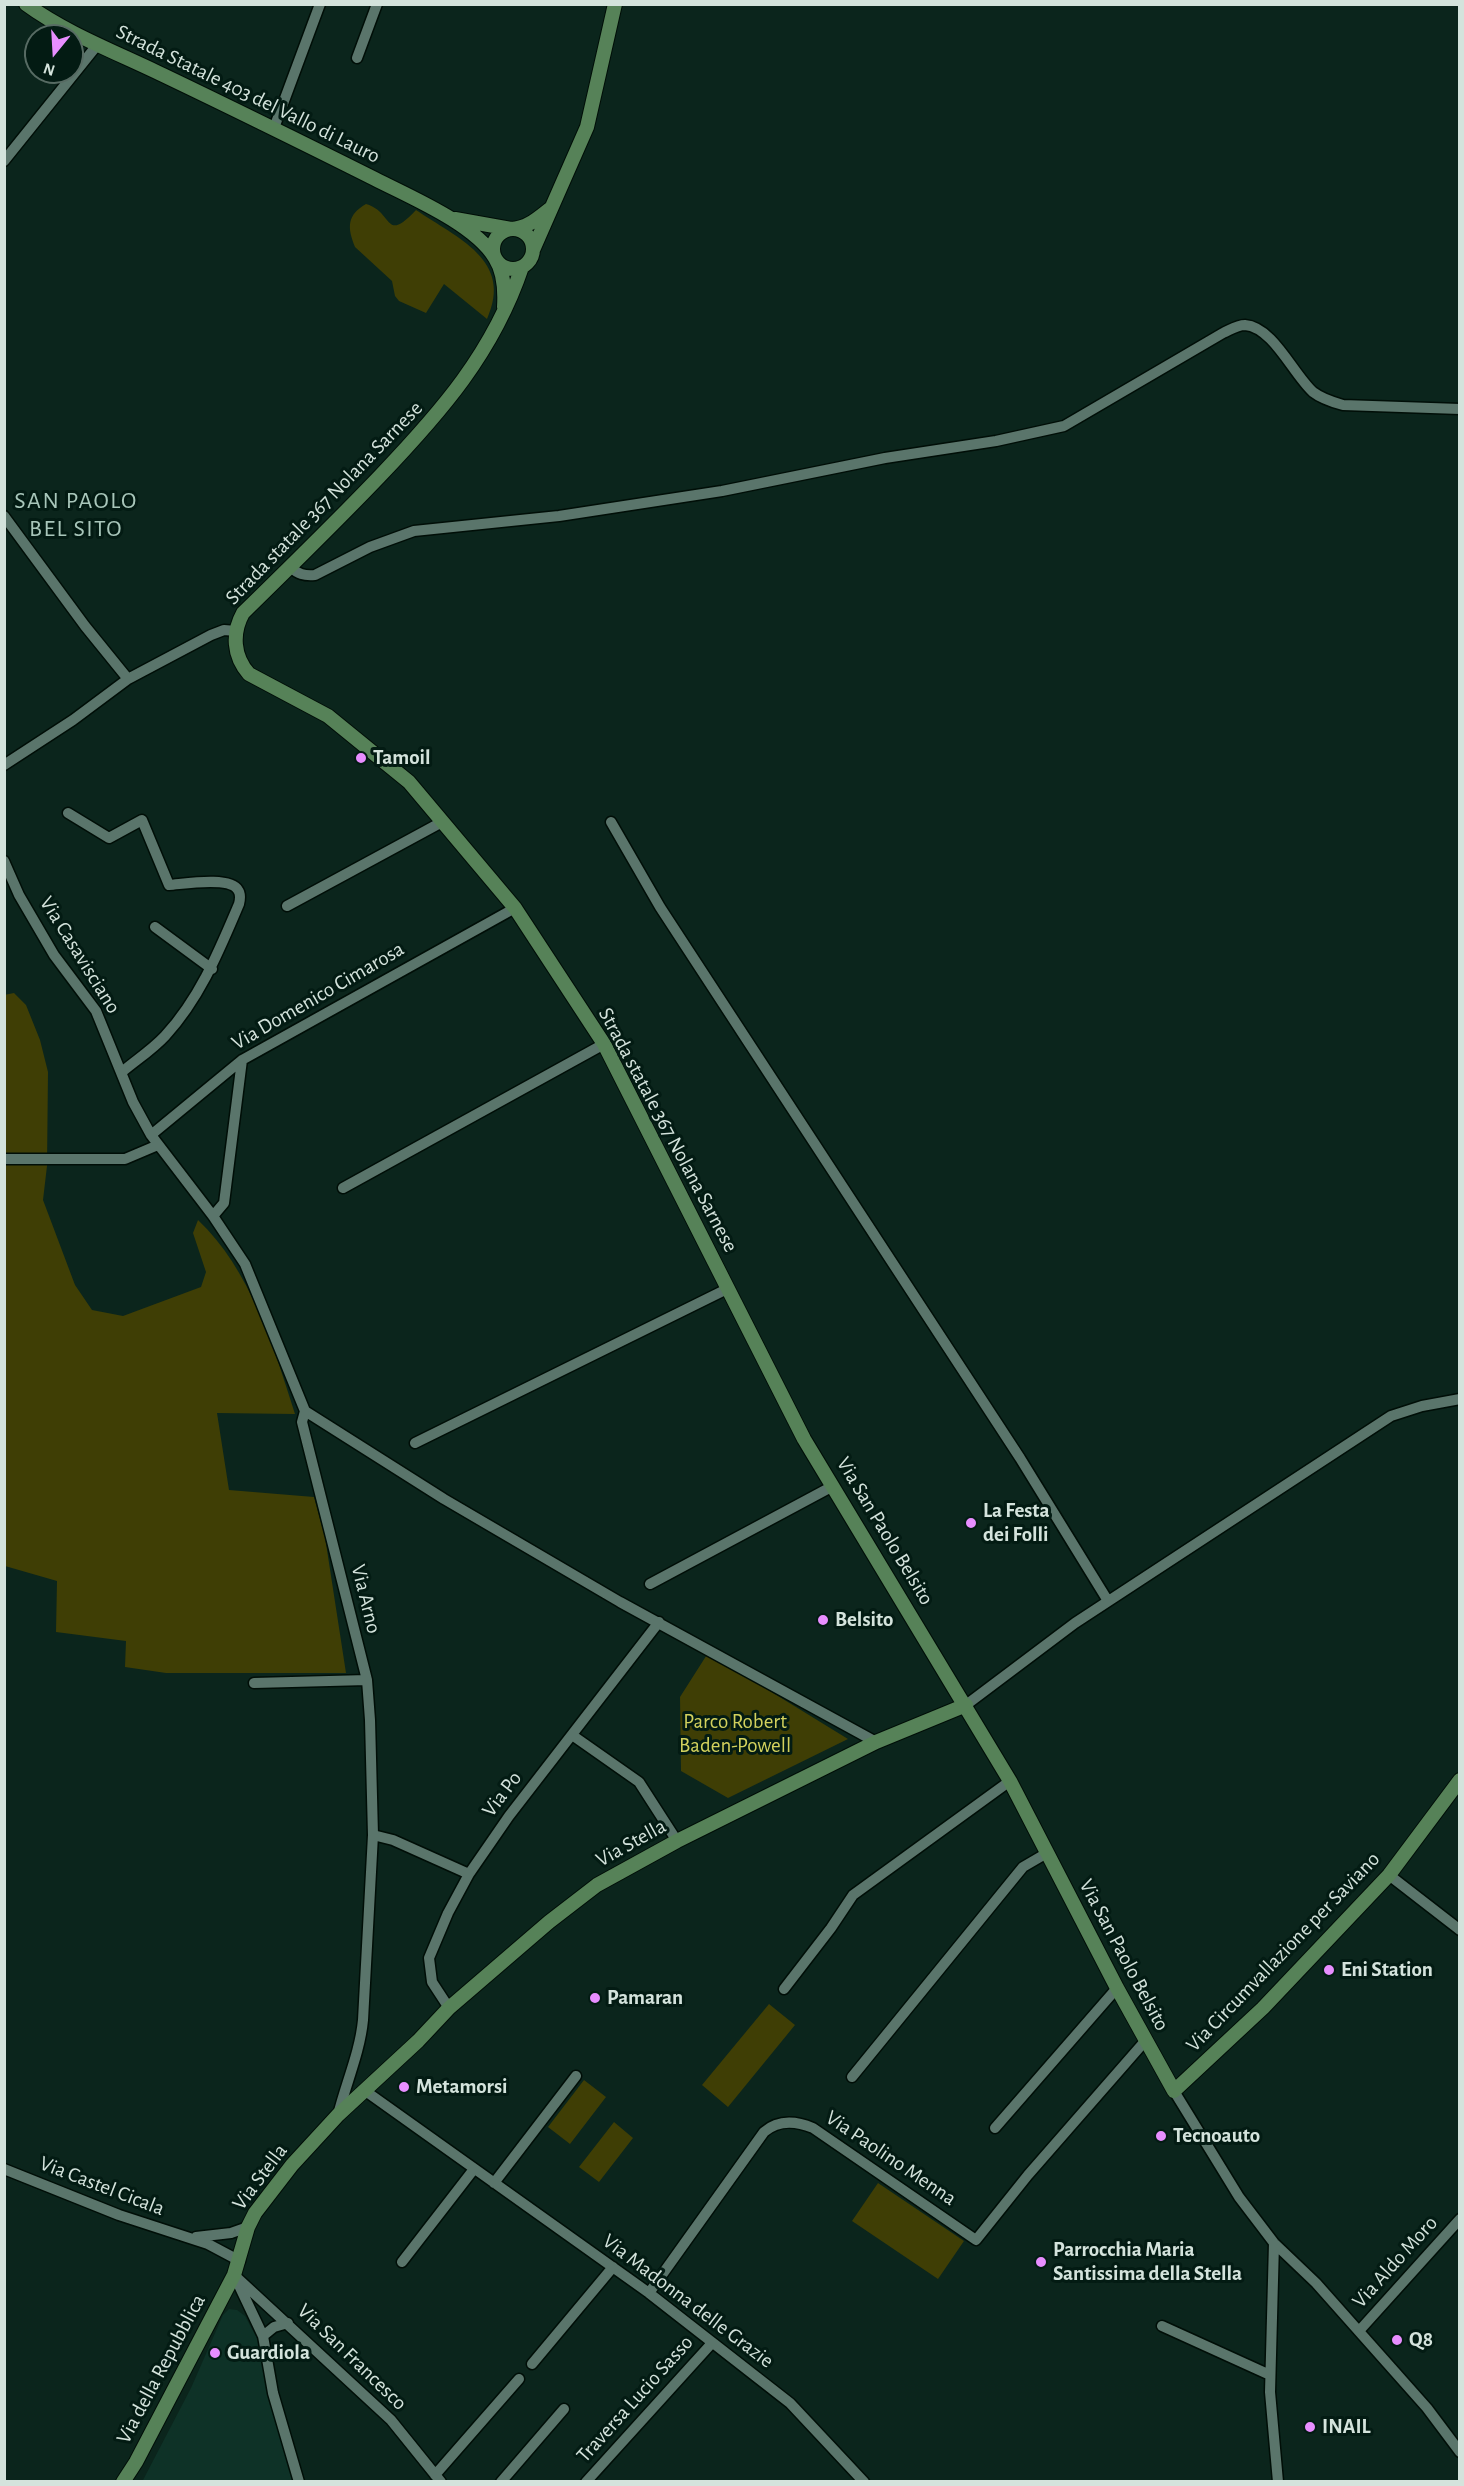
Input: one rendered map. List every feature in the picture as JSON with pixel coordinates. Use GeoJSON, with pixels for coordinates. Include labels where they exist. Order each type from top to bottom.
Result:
{"type":"FeatureCollection","features":[{"type":"Feature","properties":{"kind":"main road","name":"Strada Statale 403 del Vallo di Lauro"},"geometry":{"type":"LineString","coordinates":[[26,4],[39,14],[98,44],[274,128],[453,219],[488,249],[496,259]]}},
{"type":"Feature","properties":{"kind":"main road"},"geometry":{"type":"LineString","coordinates":[[496,259],[510,268],[522,267],[529,260],[587,127],[615,4]]}},
{"type":"Feature","properties":{"kind":"main road"},"geometry":{"type":"LineString","coordinates":[[504,311],[503,282],[493,248],[497,238],[511,230],[526,227],[552,208]]}},
{"type":"Feature","properties":{"kind":"main road","name":"Strada Statale 403 del Vallo di Lauro"},"geometry":{"type":"LineString","coordinates":[[453,219],[511,230]]}},
{"type":"Feature","properties":{"kind":"main road"},"geometry":{"type":"LineString","coordinates":[[511,230],[527,235],[533,250]]}},
{"type":"Feature","properties":{"kind":"main road","name":"Strada statale 367 Nolana Sarnese"},"geometry":{"type":"LineString","coordinates":[[522,267],[511,300],[463,382],[433,420],[243,613],[236,631],[237,656],[249,674],[328,716],[410,782],[515,908],[604,1044],[804,1439]]}},
{"type":"Feature","properties":{"kind":"main road","name":"Via San Paolo Belsito"},"geometry":{"type":"LineString","coordinates":[[804,1439],[1010,1781],[1117,1988],[1174,2091]]}},
{"type":"Feature","properties":{"kind":"main road","name":"Via Stella"},"geometry":{"type":"LineString","coordinates":[[234,2275],[240,2261],[248,2227],[270,2192],[338,2115],[418,2041],[449,2008],[549,1922],[597,1885],[677,1840],[876,1742],[966,1705]]}},
{"type":"Feature","properties":{"kind":"main road","name":"Via Circumvallazione per Saviano"},"geometry":{"type":"LineString","coordinates":[[1174,2091],[1271,2000],[1389,1875],[1460,1780]]}},
{"type":"Feature","properties":{"kind":"main road","name":"Via della Repubblica"},"geometry":{"type":"LineString","coordinates":[[123,2481],[136,2462],[234,2275]]}},
{"type":"Feature","properties":{"kind":"street"},"geometry":{"type":"LineString","coordinates":[[274,128],[320,4]]}},
{"type":"Feature","properties":{"kind":"street"},"geometry":{"type":"LineString","coordinates":[[357,58],[377,4]]}},
{"type":"Feature","properties":{"kind":"street"},"geometry":{"type":"LineString","coordinates":[[4,161],[98,44]]}},
{"type":"Feature","properties":{"kind":"street"},"geometry":{"type":"LineString","coordinates":[[290,567],[306,576],[315,575],[370,547],[414,531],[559,516],[722,491],[885,458],[996,441],[1064,426],[1223,333],[1241,325],[1251,326],[1274,342],[1290,366],[1313,391],[1328,401],[1342,405],[1460,408]]}},
{"type":"Feature","properties":{"kind":"street"},"geometry":{"type":"LineString","coordinates":[[4,516],[85,626],[128,679]]}},
{"type":"Feature","properties":{"kind":"street"},"geometry":{"type":"LineString","coordinates":[[4,765],[73,720],[128,679],[211,635],[224,630],[236,631]]}},
{"type":"Feature","properties":{"kind":"street"},"geometry":{"type":"LineString","coordinates":[[68,813],[109,838],[142,820],[169,885],[218,882],[230,884],[238,890],[239,904],[212,969],[187,1008],[164,1037],[122,1072]]}},
{"type":"Feature","properties":{"kind":"street"},"geometry":{"type":"LineString","coordinates":[[287,906],[442,822]]}},
{"type":"Feature","properties":{"kind":"street"},"geometry":{"type":"LineString","coordinates":[[611,822],[660,907],[1020,1458],[1108,1601]]}},
{"type":"Feature","properties":{"kind":"street","name":"Via Casavisciano"},"geometry":{"type":"LineString","coordinates":[[4,861],[19,895],[54,955],[96,1011],[133,1102],[151,1135]]}},
{"type":"Feature","properties":{"kind":"street","name":"Via Domenico Cimarosa"},"geometry":{"type":"LineString","coordinates":[[151,1135],[242,1060],[515,908]]}},
{"type":"Feature","properties":{"kind":"street"},"geometry":{"type":"LineString","coordinates":[[155,927],[212,969]]}},
{"type":"Feature","properties":{"kind":"street"},"geometry":{"type":"LineString","coordinates":[[343,1188],[604,1044]]}},
{"type":"Feature","properties":{"kind":"street"},"geometry":{"type":"LineString","coordinates":[[213,1216],[224,1203],[242,1060]]}},
{"type":"Feature","properties":{"kind":"street","name":"Via Arno"},"geometry":{"type":"LineString","coordinates":[[151,1135],[213,1216],[245,1264],[304,1411],[302,1422],[367,1680],[373,1835],[361,2037],[338,2115]]}},
{"type":"Feature","properties":{"kind":"street"},"geometry":{"type":"LineString","coordinates":[[4,1159],[125,1159],[158,1145]]}},
{"type":"Feature","properties":{"kind":"street"},"geometry":{"type":"LineString","coordinates":[[416,1443],[727,1289]]}},
{"type":"Feature","properties":{"kind":"street"},"geometry":{"type":"LineString","coordinates":[[966,1705],[1075,1623],[1391,1416],[1422,1406],[1460,1399]]}},
{"type":"Feature","properties":{"kind":"street"},"geometry":{"type":"LineString","coordinates":[[304,1411],[444,1499],[620,1602],[876,1742]]}},
{"type":"Feature","properties":{"kind":"street"},"geometry":{"type":"LineString","coordinates":[[650,1584],[833,1486]]}},
{"type":"Feature","properties":{"kind":"street","name":"Via Po"},"geometry":{"type":"LineString","coordinates":[[449,2008],[432,1982],[429,1958],[448,1913],[469,1874],[509,1816],[659,1622]]}},
{"type":"Feature","properties":{"kind":"street"},"geometry":{"type":"LineString","coordinates":[[254,1683],[367,1680]]}},
{"type":"Feature","properties":{"kind":"street"},"geometry":{"type":"LineString","coordinates":[[572,1735],[639,1782],[677,1840]]}},
{"type":"Feature","properties":{"kind":"street"},"geometry":{"type":"LineString","coordinates":[[784,1989],[831,1928],[853,1894],[1010,1781]]}},
{"type":"Feature","properties":{"kind":"street"},"geometry":{"type":"LineString","coordinates":[[373,1835],[393,1840],[469,1874]]}},
{"type":"Feature","properties":{"kind":"street"},"geometry":{"type":"LineString","coordinates":[[852,2077],[1023,1867],[1047,1853]]}},
{"type":"Feature","properties":{"kind":"street"},"geometry":{"type":"LineString","coordinates":[[1389,1875],[1460,1930]]}},
{"type":"Feature","properties":{"kind":"street"},"geometry":{"type":"LineString","coordinates":[[995,2128],[1117,1988]]}},
{"type":"Feature","properties":{"kind":"street","name":"Via Paolino Menna"},"geometry":{"type":"LineString","coordinates":[[649,2293],[764,2132],[770,2127],[788,2122],[800,2122],[813,2128],[976,2240],[1028,2175],[1146,2040]]}},
{"type":"Feature","properties":{"kind":"street"},"geometry":{"type":"LineString","coordinates":[[494,2183],[576,2076]]}},
{"type":"Feature","properties":{"kind":"street","name":"Via Madonna delle Grazie"},"geometry":{"type":"LineString","coordinates":[[364,2090],[649,2293],[789,2403],[864,2481]]}},
{"type":"Feature","properties":{"kind":"street","name":"Via San Paolo Belsito"},"geometry":{"type":"LineString","coordinates":[[1174,2091],[1239,2197],[1274,2243],[1316,2283],[1359,2331],[1426,2408],[1460,2452]]}},
{"type":"Feature","properties":{"kind":"street","name":"Via Castel Cicala"},"geometry":{"type":"LineString","coordinates":[[4,2169],[119,2216],[208,2244],[240,2261]]}},
{"type":"Feature","properties":{"kind":"street"},"geometry":{"type":"LineString","coordinates":[[402,2262],[474,2169]]}},
{"type":"Feature","properties":{"kind":"street","name":"Via Aldo Moro"},"geometry":{"type":"LineString","coordinates":[[1359,2331],[1460,2219]]}},
{"type":"Feature","properties":{"kind":"street"},"geometry":{"type":"LineString","coordinates":[[187,2237],[210,2237],[248,2227]]}},
{"type":"Feature","properties":{"kind":"street"},"geometry":{"type":"LineString","coordinates":[[1274,2243],[1270,2375],[1278,2481]]}},
{"type":"Feature","properties":{"kind":"street"},"geometry":{"type":"LineString","coordinates":[[532,2364],[613,2267]]}},
{"type":"Feature","properties":{"kind":"street"},"geometry":{"type":"LineString","coordinates":[[234,2275],[263,2336],[273,2392],[299,2481]]}},
{"type":"Feature","properties":{"kind":"street","name":"Via San Francesco"},"geometry":{"type":"LineString","coordinates":[[234,2275],[391,2420],[438,2478],[519,2379]]}},
{"type":"Feature","properties":{"kind":"street"},"geometry":{"type":"LineString","coordinates":[[263,2336],[274,2327],[288,2323]]}},
{"type":"Feature","properties":{"kind":"street"},"geometry":{"type":"LineString","coordinates":[[1162,2326],[1270,2375]]}},
{"type":"Feature","properties":{"kind":"street","name":"Traversa Lucio Sasso"},"geometry":{"type":"LineString","coordinates":[[586,2481],[712,2343]]}},
{"type":"Feature","properties":{"kind":"street"},"geometry":{"type":"LineString","coordinates":[[501,2481],[564,2409]]}},
{"type":"Feature","properties":{"kind":"shaded area"},"geometry":{"type":"Polygon","coordinates":[[[229,2309],[237,2310],[245,2316],[260,2344],[266,2377],[293,2481],[142,2482],[191,2388],[223,2315],[229,2309]]]}},
{"type":"Feature","properties":{"kind":"green space"},"geometry":{"type":"Polygon","coordinates":[[[366,204],[375,208],[394,225],[399,225],[416,210],[464,241],[477,253],[487,266],[493,281],[493,299],[487,319],[444,284],[426,313],[399,301],[395,296],[392,281],[355,247],[352,240],[350,222],[355,213],[366,204]]]}},
{"type":"Feature","properties":{"kind":"green space"},"geometry":{"type":"Polygon","coordinates":[[[14,993],[26,1005],[40,1040],[48,1072],[47,1166],[43,1200],[75,1285],[92,1310],[123,1316],[201,1287],[206,1272],[193,1233],[198,1220],[216,1240],[246,1285],[269,1336],[295,1414],[217,1413],[229,1490],[314,1497],[325,1537],[346,1673],[166,1673],[125,1667],[126,1641],[56,1632],[57,1581],[5,1566],[4,995],[14,993]]]}},
{"type":"Feature","properties":{"kind":"green space","name":"Parco Robert Baden-Powell"},"geometry":{"type":"Polygon","coordinates":[[[708,1653],[848,1739],[728,1798],[681,1771],[680,1697],[708,1653]]]}},
{"type":"Feature","properties":{"kind":"green space"},"geometry":{"type":"Polygon","coordinates":[[[769,2004],[795,2025],[728,2107],[702,2085],[769,2004]]]}},
{"type":"Feature","properties":{"kind":"green space"},"geometry":{"type":"Polygon","coordinates":[[[584,2080],[606,2097],[570,2144],[548,2127],[584,2080]]]}},
{"type":"Feature","properties":{"kind":"green space"},"geometry":{"type":"Polygon","coordinates":[[[614,2122],[633,2138],[599,2182],[579,2167],[614,2122]]]}},
{"type":"Feature","properties":{"kind":"green space"},"geometry":{"type":"Polygon","coordinates":[[[878,2183],[964,2241],[938,2279],[852,2221],[878,2183]]]}},
{"type":"Feature","properties":{"kind":"place","name":"Tamoil"},"geometry":{"type":"Point","coordinates":[361,758]}},
{"type":"Feature","properties":{"kind":"place","name":"La Festa dei Folli"},"geometry":{"type":"Point","coordinates":[971,1523]}},
{"type":"Feature","properties":{"kind":"place","name":"Belsito"},"geometry":{"type":"Point","coordinates":[823,1620]}},
{"type":"Feature","properties":{"kind":"place","name":"Eni Station"},"geometry":{"type":"Point","coordinates":[1329,1970]}},
{"type":"Feature","properties":{"kind":"place","name":"Pamaran"},"geometry":{"type":"Point","coordinates":[595,1998]}},
{"type":"Feature","properties":{"kind":"place","name":"Metamorsi"},"geometry":{"type":"Point","coordinates":[404,2087]}},
{"type":"Feature","properties":{"kind":"place","name":"Tecnoauto"},"geometry":{"type":"Point","coordinates":[1161,2136]}},
{"type":"Feature","properties":{"kind":"place","name":"Parrocchia Maria Santissima della Stella"},"geometry":{"type":"Point","coordinates":[1041,2262]}},
{"type":"Feature","properties":{"kind":"place","name":"Q8"},"geometry":{"type":"Point","coordinates":[1397,2340]}},
{"type":"Feature","properties":{"kind":"place","name":"Guardiola"},"geometry":{"type":"Point","coordinates":[215,2353]}},
{"type":"Feature","properties":{"kind":"place","name":"INAIL"},"geometry":{"type":"Point","coordinates":[1310,2427]}},
{"type":"Feature","properties":{"kind":"district","name":"SAN PAOLO BEL SITO"},"geometry":{"type":"Point","coordinates":[76,515]}}]}
